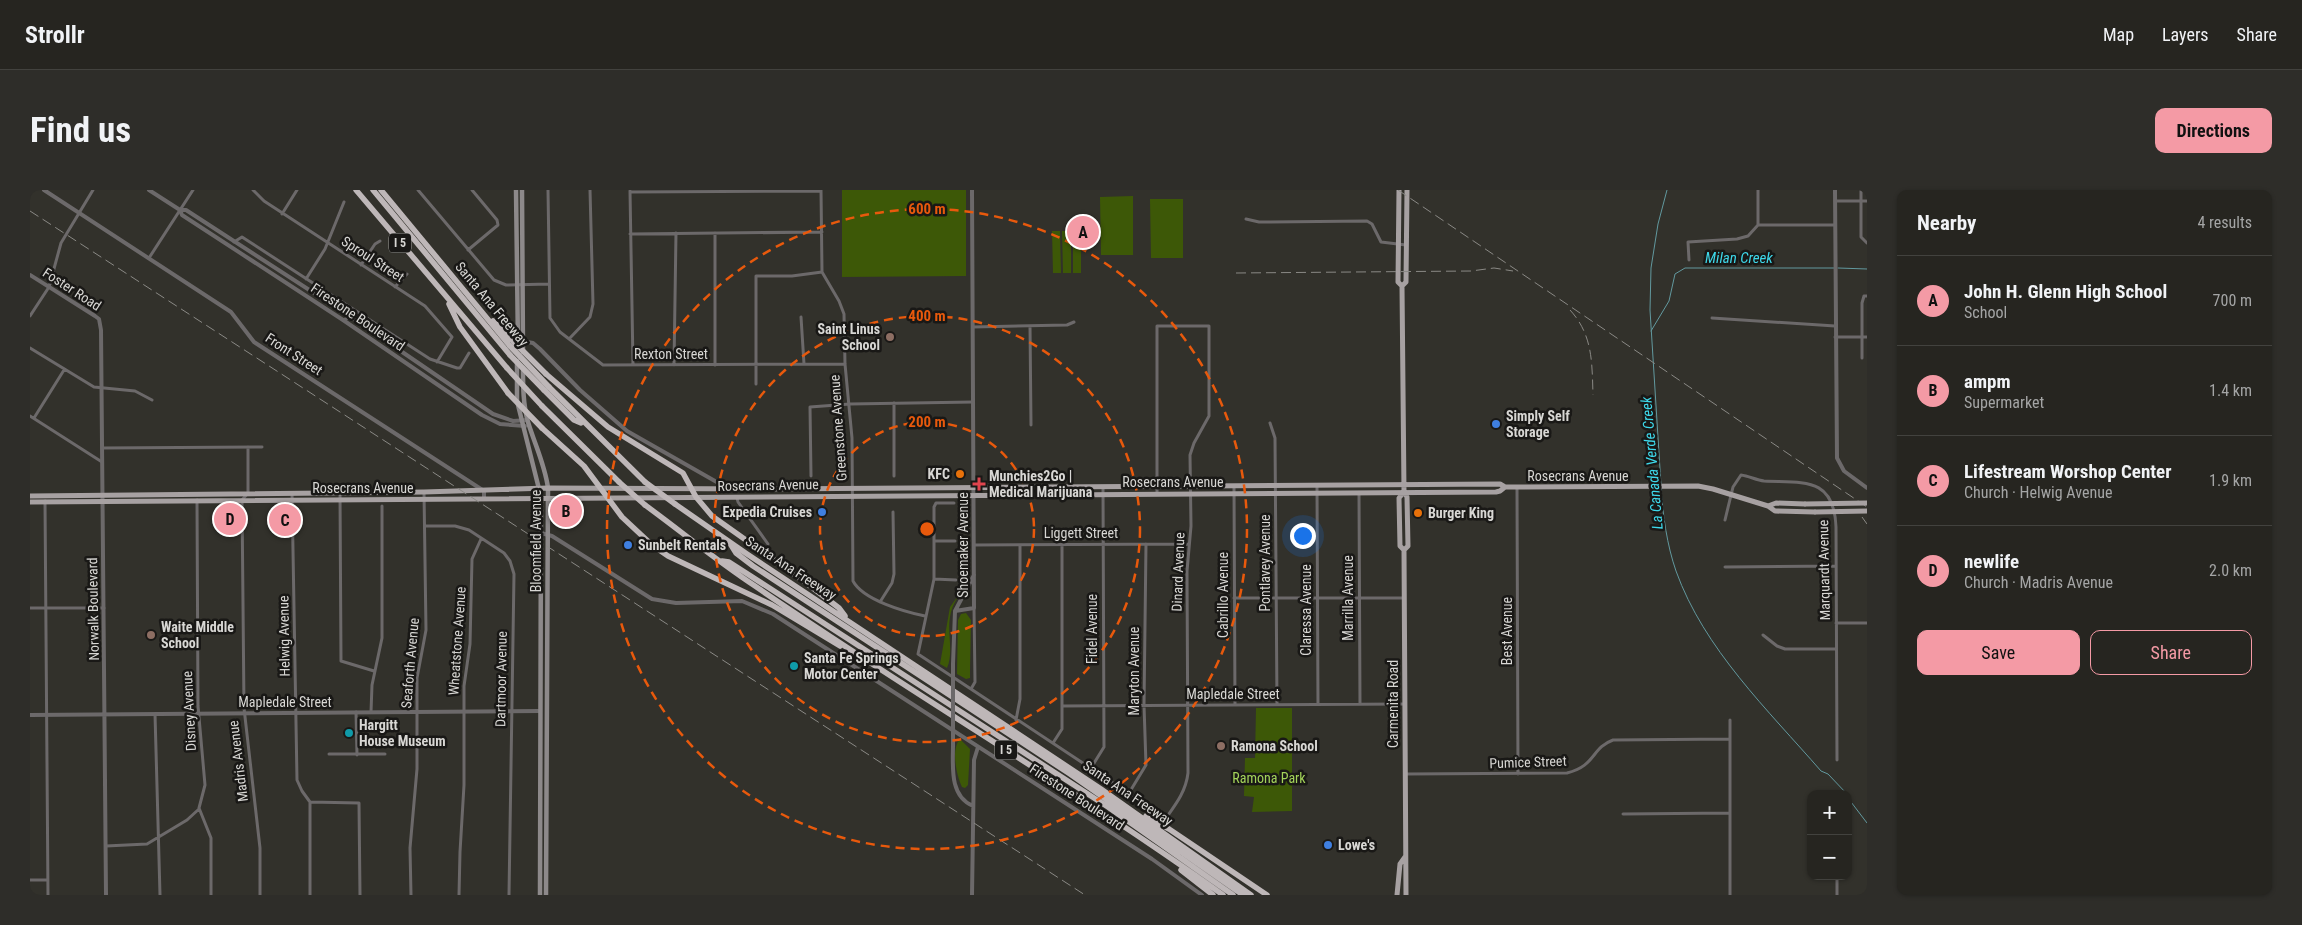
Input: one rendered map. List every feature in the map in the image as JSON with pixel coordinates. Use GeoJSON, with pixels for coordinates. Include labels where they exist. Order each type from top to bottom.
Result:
{"type":"FeatureCollection","features":[{"type":"Feature","properties":{"kind":"highway","name":"I 5"},"geometry":{"type":"LineString","coordinates":[[356,190],[507,368],[618,482],[646,505],[720,561],[868,661],[1144,840],[1223,895]]}},
{"type":"Feature","properties":{"kind":"highway"},"geometry":{"type":"LineString","coordinates":[[373,190],[510,354],[547,389]]}},
{"type":"Feature","properties":{"kind":"highway","name":"Santa Ana Freeway"},"geometry":{"type":"LineString","coordinates":[[380,190],[547,389],[645,482],[728,542],[1121,802],[1251,895]]}},
{"type":"Feature","properties":{"kind":"highway"},"geometry":{"type":"LineString","coordinates":[[445,296],[460,327],[508,393],[542,428],[584,466],[630,526],[668,556],[772,605],[829,641],[868,661]]}},
{"type":"Feature","properties":{"kind":"highway"},"geometry":{"type":"LineString","coordinates":[[472,301],[546,374],[608,427],[683,473],[696,497],[712,516],[839,608],[849,621]]}},
{"type":"Feature","properties":{"kind":"highway"},"geometry":{"type":"LineString","coordinates":[[728,542],[736,553],[753,566],[1070,774],[1243,895]]}},
{"type":"Feature","properties":{"kind":"highway"},"geometry":{"type":"LineString","coordinates":[[720,561],[729,562],[1058,775],[1154,838],[1233,895]]}},
{"type":"Feature","properties":{"kind":"highway"},"geometry":{"type":"LineString","coordinates":[[1121,802],[1169,829],[1267,895]]}},
{"type":"Feature","properties":{"kind":"highway"},"geometry":{"type":"LineString","coordinates":[[1144,840],[1213,895]]}},
{"type":"Feature","properties":{"kind":"main road","name":"Bloomfield Avenue"},"geometry":{"type":"LineString","coordinates":[[516,190],[517,401],[541,497],[540,895]]}},
{"type":"Feature","properties":{"kind":"main road","name":"Bloomfield Avenue"},"geometry":{"type":"LineString","coordinates":[[522,190],[524,402],[529,426],[544,464],[548,488],[546,895]]}},
{"type":"Feature","properties":{"kind":"main road","name":"Carmenita Road"},"geometry":{"type":"LineString","coordinates":[[1399,190],[1398,282],[1402,286],[1404,492],[1407,498],[1408,546],[1404,550],[1406,895]]}},
{"type":"Feature","properties":{"kind":"main road","name":"Carmenita Road"},"geometry":{"type":"LineString","coordinates":[[1402,286],[1406,282],[1406,190]]}},
{"type":"Feature","properties":{"kind":"main road"},"geometry":{"type":"LineString","coordinates":[[1488,484],[1488,492]]}},
{"type":"Feature","properties":{"kind":"main road","name":"Rosecrans Avenue"},"geometry":{"type":"LineString","coordinates":[[30,496],[484,492],[548,488],[798,489],[1500,484],[1505,487],[1705,487],[1768,506],[1775,511],[1867,511]]}},
{"type":"Feature","properties":{"kind":"main road"},"geometry":{"type":"LineString","coordinates":[[1028,494],[1029,487]]}},
{"type":"Feature","properties":{"kind":"main road","name":"Rosecrans Avenue"},"geometry":{"type":"LineString","coordinates":[[30,502],[541,497],[1500,492],[1505,487]]}},
{"type":"Feature","properties":{"kind":"main road"},"geometry":{"type":"LineString","coordinates":[[815,488],[815,496]]}},
{"type":"Feature","properties":{"kind":"main road"},"geometry":{"type":"LineString","coordinates":[[780,489],[780,496]]}},
{"type":"Feature","properties":{"kind":"main road"},"geometry":{"type":"LineString","coordinates":[[798,489],[799,496]]}},
{"type":"Feature","properties":{"kind":"main road","name":"Rosecrans Avenue"},"geometry":{"type":"LineString","coordinates":[[1768,506],[1776,503],[1867,504]]}},
{"type":"Feature","properties":{"kind":"main road"},"geometry":{"type":"LineString","coordinates":[[547,706],[540,711],[547,717]]}},
{"type":"Feature","properties":{"kind":"main road"},"geometry":{"type":"LineString","coordinates":[[540,730],[547,734],[540,739]]}},
{"type":"Feature","properties":{"kind":"main road","name":"Carmenita Road"},"geometry":{"type":"LineString","coordinates":[[1397,895],[1400,864],[1405,857]]}},
{"type":"Feature","properties":{"kind":"street","name":"Front Street"},"geometry":{"type":"LineString","coordinates":[[44,190],[231,312],[254,342],[484,492]]}},
{"type":"Feature","properties":{"kind":"street"},"geometry":{"type":"LineString","coordinates":[[30,316],[49,287],[57,252],[93,190]]}},
{"type":"Feature","properties":{"kind":"street","name":"Firestone Boulevard"},"geometry":{"type":"LineString","coordinates":[[149,190],[180,210],[182,215],[343,320],[482,415],[500,424],[529,426]]}},
{"type":"Feature","properties":{"kind":"street"},"geometry":{"type":"LineString","coordinates":[[149,258],[192,190]]}},
{"type":"Feature","properties":{"kind":"street","name":"Sproul Street"},"geometry":{"type":"LineString","coordinates":[[253,190],[282,214],[425,306],[452,337],[437,362]]}},
{"type":"Feature","properties":{"kind":"street"},"geometry":{"type":"LineString","coordinates":[[282,214],[297,190]]}},
{"type":"Feature","properties":{"kind":"street"},"geometry":{"type":"LineString","coordinates":[[418,190],[494,280],[506,285],[548,284]]}},
{"type":"Feature","properties":{"kind":"street"},"geometry":{"type":"LineString","coordinates":[[468,250],[498,225],[498,220],[472,190]]}},
{"type":"Feature","properties":{"kind":"street","name":"Rexton Street"},"geometry":{"type":"LineString","coordinates":[[548,190],[550,318],[554,326],[603,365],[845,364]]}},
{"type":"Feature","properties":{"kind":"street"},"geometry":{"type":"LineString","coordinates":[[569,339],[590,317],[593,304],[590,190]]}},
{"type":"Feature","properties":{"kind":"street"},"geometry":{"type":"LineString","coordinates":[[633,365],[633,275],[630,234],[630,191],[821,190],[822,272],[792,276],[756,276],[756,384]]}},
{"type":"Feature","properties":{"kind":"street","name":"Shoemaker Avenue"},"geometry":{"type":"LineString","coordinates":[[971,689],[974,684],[972,190]]}},
{"type":"Feature","properties":{"kind":"street"},"geometry":{"type":"LineString","coordinates":[[1689,260],[1688,242],[1737,239],[1748,236],[1758,225],[1758,190]]}},
{"type":"Feature","properties":{"kind":"street"},"geometry":{"type":"LineString","coordinates":[[1835,190],[1836,454],[1838,462],[1844,471],[1867,488]]}},
{"type":"Feature","properties":{"kind":"street"},"geometry":{"type":"LineString","coordinates":[[1862,190],[1861,237],[1866,242]]}},
{"type":"Feature","properties":{"kind":"street"},"geometry":{"type":"LineString","coordinates":[[1835,201],[1867,201]]}},
{"type":"Feature","properties":{"kind":"street"},"geometry":{"type":"LineString","coordinates":[[306,279],[328,243],[344,202]]}},
{"type":"Feature","properties":{"kind":"street","name":"Firestone Boulevard"},"geometry":{"type":"LineString","coordinates":[[180,210],[186,210],[351,317],[493,414],[501,418],[521,421],[528,420]]}},
{"type":"Feature","properties":{"kind":"street"},"geometry":{"type":"LineString","coordinates":[[1246,219],[1260,222],[1367,221],[1372,224],[1381,242],[1406,245]]}},
{"type":"Feature","properties":{"kind":"street"},"geometry":{"type":"LineString","coordinates":[[1758,225],[1835,225]]}},
{"type":"Feature","properties":{"kind":"street"},"geometry":{"type":"LineString","coordinates":[[630,234],[822,232]]}},
{"type":"Feature","properties":{"kind":"street"},"geometry":{"type":"LineString","coordinates":[[674,365],[676,233]]}},
{"type":"Feature","properties":{"kind":"street"},"geometry":{"type":"LineString","coordinates":[[715,233],[715,365]]}},
{"type":"Feature","properties":{"kind":"street"},"geometry":{"type":"LineString","coordinates":[[234,242],[242,237],[437,362],[460,368],[469,353]]}},
{"type":"Feature","properties":{"kind":"street"},"geometry":{"type":"LineString","coordinates":[[361,265],[374,244],[380,241]]}},
{"type":"Feature","properties":{"kind":"street","name":"Greenstone Avenue"},"geometry":{"type":"LineString","coordinates":[[822,272],[843,308],[845,364],[850,404],[853,488],[853,581],[880,602]]}},
{"type":"Feature","properties":{"kind":"street"},"geometry":{"type":"LineString","coordinates":[[395,287],[407,274]]}},
{"type":"Feature","properties":{"kind":"street","name":"Foster Road"},"geometry":{"type":"LineString","coordinates":[[30,275],[95,316],[100,323]]}},
{"type":"Feature","properties":{"kind":"street"},"geometry":{"type":"LineString","coordinates":[[1862,358],[1865,337],[1866,296]]}},
{"type":"Feature","properties":{"kind":"street"},"geometry":{"type":"LineString","coordinates":[[343,320],[351,317],[356,311]]}},
{"type":"Feature","properties":{"kind":"street"},"geometry":{"type":"LineString","coordinates":[[800,317],[804,364]]}},
{"type":"Feature","properties":{"kind":"street"},"geometry":{"type":"LineString","coordinates":[[1712,318],[1835,326]]}},
{"type":"Feature","properties":{"kind":"street"},"geometry":{"type":"LineString","coordinates":[[973,327],[1067,325],[1074,322]]}},
{"type":"Feature","properties":{"kind":"street","name":"Norwalk Boulevard"},"geometry":{"type":"LineString","coordinates":[[100,323],[106,895]]}},
{"type":"Feature","properties":{"kind":"street"},"geometry":{"type":"LineString","coordinates":[[1030,326],[1031,425]]}},
{"type":"Feature","properties":{"kind":"street","name":"Dinard Avenue"},"geometry":{"type":"LineString","coordinates":[[1130,793],[1166,818],[1180,797],[1187,780],[1188,544],[1191,452],[1207,422],[1210,412],[1208,326],[1157,326],[1157,486]]}},
{"type":"Feature","properties":{"kind":"street"},"geometry":{"type":"LineString","coordinates":[[1836,337],[1865,337]]}},
{"type":"Feature","properties":{"kind":"street"},"geometry":{"type":"LineString","coordinates":[[518,340],[540,349],[580,390],[627,431],[676,457],[729,489]]}},
{"type":"Feature","properties":{"kind":"street"},"geometry":{"type":"LineString","coordinates":[[30,348],[94,387],[135,391],[152,400]]}},
{"type":"Feature","properties":{"kind":"street"},"geometry":{"type":"LineString","coordinates":[[34,418],[64,370]]}},
{"type":"Feature","properties":{"kind":"street"},"geometry":{"type":"LineString","coordinates":[[811,476],[810,407],[850,404],[973,402]]}},
{"type":"Feature","properties":{"kind":"street"},"geometry":{"type":"LineString","coordinates":[[894,403],[894,476]]}},
{"type":"Feature","properties":{"kind":"street"},"geometry":{"type":"LineString","coordinates":[[30,416],[102,462]]}},
{"type":"Feature","properties":{"kind":"street","name":"Pontlavey Avenue"},"geometry":{"type":"LineString","coordinates":[[1270,423],[1275,438],[1277,704]]}},
{"type":"Feature","properties":{"kind":"street"},"geometry":{"type":"LineString","coordinates":[[242,500],[248,493],[248,447]]}},
{"type":"Feature","properties":{"kind":"street"},"geometry":{"type":"LineString","coordinates":[[102,448],[262,447]]}},
{"type":"Feature","properties":{"kind":"street","name":"Marquardt Avenue"},"geometry":{"type":"LineString","coordinates":[[1731,495],[1736,480],[1743,475],[1764,481],[1806,482],[1823,490],[1830,498],[1835,512],[1837,760]]}},
{"type":"Feature","properties":{"kind":"street"},"geometry":{"type":"LineString","coordinates":[[1157,486],[1157,494]]}},
{"type":"Feature","properties":{"kind":"street","name":"Cabrillo Avenue"},"geometry":{"type":"LineString","coordinates":[[1234,486],[1235,705]]}},
{"type":"Feature","properties":{"kind":"street","name":"Claressa Avenue"},"geometry":{"type":"LineString","coordinates":[[1317,486],[1318,704]]}},
{"type":"Feature","properties":{"kind":"street","name":"Fidel Avenue"},"geometry":{"type":"LineString","coordinates":[[1091,768],[1104,747],[1103,487]]}},
{"type":"Feature","properties":{"kind":"street","name":"Best Avenue"},"geometry":{"type":"LineString","coordinates":[[1517,487],[1518,774]]}},
{"type":"Feature","properties":{"kind":"street"},"geometry":{"type":"LineString","coordinates":[[340,492],[341,661],[374,671]]}},
{"type":"Feature","properties":{"kind":"street","name":"Seaforth Avenue"},"geometry":{"type":"LineString","coordinates":[[410,895],[410,848],[417,780],[417,678],[426,630],[424,492]]}},
{"type":"Feature","properties":{"kind":"street"},"geometry":{"type":"LineString","coordinates":[[484,492],[484,499]]}},
{"type":"Feature","properties":{"kind":"street","name":"Marrilla Avenue"},"geometry":{"type":"LineString","coordinates":[[1359,492],[1360,704]]}},
{"type":"Feature","properties":{"kind":"street","name":"Helwig Avenue"},"geometry":{"type":"LineString","coordinates":[[292,493],[297,780],[310,802]]}},
{"type":"Feature","properties":{"kind":"street","name":"Disney Avenue"},"geometry":{"type":"LineString","coordinates":[[197,494],[199,714],[205,784],[199,808]]}},
{"type":"Feature","properties":{"kind":"street"},"geometry":{"type":"LineString","coordinates":[[45,495],[48,895]]}},
{"type":"Feature","properties":{"kind":"street"},"geometry":{"type":"LineString","coordinates":[[1725,520],[1731,495]]}},
{"type":"Feature","properties":{"kind":"street"},"geometry":{"type":"LineString","coordinates":[[737,497],[738,502],[768,544]]}},
{"type":"Feature","properties":{"kind":"street","name":"Madris Avenue"},"geometry":{"type":"LineString","coordinates":[[242,500],[244,713],[260,848],[260,895]]}},
{"type":"Feature","properties":{"kind":"street"},"geometry":{"type":"LineString","coordinates":[[954,503],[935,504],[934,579],[918,651],[921,657],[1130,793]]}},
{"type":"Feature","properties":{"kind":"street"},"geometry":{"type":"LineString","coordinates":[[372,712],[374,671],[382,638],[382,506]]}},
{"type":"Feature","properties":{"kind":"street"},"geometry":{"type":"LineString","coordinates":[[893,512],[894,574],[892,583],[880,602],[902,611],[925,616]]}},
{"type":"Feature","properties":{"kind":"street","name":"Dartmoor Avenue"},"geometry":{"type":"LineString","coordinates":[[425,526],[455,526],[469,530],[504,553],[510,562],[514,574],[509,895]]}},
{"type":"Feature","properties":{"kind":"street","name":"Firestone Boulevard"},"geometry":{"type":"LineString","coordinates":[[541,533],[548,534],[652,599],[676,603],[742,601],[773,614],[1145,854],[1202,895]]}},
{"type":"Feature","properties":{"kind":"street","name":"Wheatstone Avenue"},"geometry":{"type":"LineString","coordinates":[[459,895],[464,785],[464,686],[470,644],[472,559],[480,539]]}},
{"type":"Feature","properties":{"kind":"street"},"geometry":{"type":"LineString","coordinates":[[934,541],[955,541]]}},
{"type":"Feature","properties":{"kind":"street"},"geometry":{"type":"LineString","coordinates":[[1053,743],[1062,730],[1062,544]]}},
{"type":"Feature","properties":{"kind":"street","name":"Maryton Avenue"},"geometry":{"type":"LineString","coordinates":[[1130,793],[1146,765],[1144,706],[1146,544]]}},
{"type":"Feature","properties":{"kind":"street","name":"Liggett Street"},"geometry":{"type":"LineString","coordinates":[[974,545],[1188,544]]}},
{"type":"Feature","properties":{"kind":"street"},"geometry":{"type":"LineString","coordinates":[[1016,720],[1020,699],[1020,545]]}},
{"type":"Feature","properties":{"kind":"street"},"geometry":{"type":"LineString","coordinates":[[1725,567],[1836,566]]}},
{"type":"Feature","properties":{"kind":"street"},"geometry":{"type":"LineString","coordinates":[[955,611],[974,573]]}},
{"type":"Feature","properties":{"kind":"street"},"geometry":{"type":"LineString","coordinates":[[934,579],[956,580]]}},
{"type":"Feature","properties":{"kind":"street"},"geometry":{"type":"LineString","coordinates":[[1234,598],[1404,598]]}},
{"type":"Feature","properties":{"kind":"street"},"geometry":{"type":"LineString","coordinates":[[30,608],[104,608]]}},
{"type":"Feature","properties":{"kind":"street"},"geometry":{"type":"LineString","coordinates":[[955,611],[974,608]]}},
{"type":"Feature","properties":{"kind":"street","name":"Shoemaker Avenue"},"geometry":{"type":"LineString","coordinates":[[955,611],[953,664],[954,780],[962,797]]}},
{"type":"Feature","properties":{"kind":"street"},"geometry":{"type":"LineString","coordinates":[[1836,623],[1867,623]]}},
{"type":"Feature","properties":{"kind":"street"},"geometry":{"type":"LineString","coordinates":[[1763,635],[1777,646],[1785,649],[1836,649]]}},
{"type":"Feature","properties":{"kind":"street","name":"Mapledale Street"},"geometry":{"type":"LineString","coordinates":[[1062,706],[1405,704]]}},
{"type":"Feature","properties":{"kind":"street","name":"Mapledale Street"},"geometry":{"type":"LineString","coordinates":[[30,715],[540,711]]}},
{"type":"Feature","properties":{"kind":"street"},"geometry":{"type":"LineString","coordinates":[[356,712],[357,755]]}},
{"type":"Feature","properties":{"kind":"street"},"geometry":{"type":"LineString","coordinates":[[155,714],[160,895]]}},
{"type":"Feature","properties":{"kind":"street"},"geometry":{"type":"LineString","coordinates":[[1730,720],[1730,895]]}},
{"type":"Feature","properties":{"kind":"street","name":"Pumice Street"},"geometry":{"type":"LineString","coordinates":[[1405,774],[1518,774],[1576,771],[1591,761],[1606,742],[1616,739],[1730,739]]}},
{"type":"Feature","properties":{"kind":"street"},"geometry":{"type":"LineString","coordinates":[[972,895],[974,756],[978,747]]}},
{"type":"Feature","properties":{"kind":"street"},"geometry":{"type":"LineString","coordinates":[[329,754],[385,754]]}},
{"type":"Feature","properties":{"kind":"street"},"geometry":{"type":"LineString","coordinates":[[973,797],[962,797],[962,801],[973,806]]}},
{"type":"Feature","properties":{"kind":"street"},"geometry":{"type":"LineString","coordinates":[[310,895],[310,802],[359,803],[360,895]]}},
{"type":"Feature","properties":{"kind":"street"},"geometry":{"type":"LineString","coordinates":[[106,846],[147,844],[188,820],[199,808],[211,838],[211,895]]}},
{"type":"Feature","properties":{"kind":"street"},"geometry":{"type":"LineString","coordinates":[[1623,814],[1730,813]]}},
{"type":"Feature","properties":{"kind":"street"},"geometry":{"type":"LineString","coordinates":[[30,880],[48,880]]}},
{"type":"Feature","properties":{"kind":"street"},"geometry":{"type":"LineString","coordinates":[[1837,880],[1837,895]]}},
{"type":"Feature","properties":{"kind":"green space"},"geometry":{"type":"Polygon","coordinates":[[[842,190],[966,190],[966,276],[842,277],[842,190]]]}},
{"type":"Feature","properties":{"kind":"green space"},"geometry":{"type":"Polygon","coordinates":[[[1133,196],[1133,255],[1101,255],[1100,197],[1133,196]]]}},
{"type":"Feature","properties":{"kind":"green space"},"geometry":{"type":"Polygon","coordinates":[[[1150,199],[1183,199],[1183,258],[1151,258],[1150,199]]]}},
{"type":"Feature","properties":{"kind":"green space"},"geometry":{"type":"Polygon","coordinates":[[[1052,231],[1060,231],[1061,273],[1053,273],[1052,231]]]}},
{"type":"Feature","properties":{"kind":"green space"},"geometry":{"type":"Polygon","coordinates":[[[1062,231],[1071,231],[1071,273],[1063,273],[1062,231]]]}},
{"type":"Feature","properties":{"kind":"green space"},"geometry":{"type":"Polygon","coordinates":[[[1073,231],[1081,231],[1081,273],[1073,273],[1073,231]]]}},
{"type":"Feature","properties":{"kind":"green space"},"geometry":{"type":"Polygon","coordinates":[[[966,585],[951,612],[949,623],[950,656],[947,668],[940,664],[950,607],[966,585]]]}},
{"type":"Feature","properties":{"kind":"green space"},"geometry":{"type":"Polygon","coordinates":[[[966,613],[971,620],[970,678],[966,679],[957,674],[958,620],[961,614],[966,613]]]}},
{"type":"Feature","properties":{"kind":"green space","name":"Ramona Park"},"geometry":{"type":"Polygon","coordinates":[[[1256,708],[1292,708],[1292,811],[1252,812],[1254,797],[1244,796],[1245,758],[1255,758],[1256,708]]]}},
{"type":"Feature","properties":{"kind":"green space"},"geometry":{"type":"Polygon","coordinates":[[[960,739],[970,749],[968,785],[965,788],[962,787],[960,782],[955,762],[957,743],[960,739]]]}},
{"type":"Feature","properties":{"kind":"waterway","name":"La Canada Verde Creek"},"geometry":{"type":"LineString","coordinates":[[1661,485],[1650,310],[1651,268],[1658,224],[1667,190]]}},
{"type":"Feature","properties":{"kind":"waterway","name":"Milan Creek"},"geometry":{"type":"LineString","coordinates":[[1651,331],[1669,301],[1675,274],[1685,268],[1834,268]]}},
{"type":"Feature","properties":{"kind":"waterway","name":"Milan Creek"},"geometry":{"type":"LineString","coordinates":[[1838,268],[1867,269]]}},
{"type":"Feature","properties":{"kind":"waterway","name":"La Canada Verde Creek"},"geometry":{"type":"LineString","coordinates":[[1661,489],[1666,530],[1676,571],[1703,627],[1720,652],[1759,701],[1821,771],[1828,774],[1843,790]]}},
{"type":"Feature","properties":{"kind":"waterway","name":"La Canada Verde Creek"},"geometry":{"type":"LineString","coordinates":[[1852,803],[1867,823]]}},
{"type":"Feature","properties":{"kind":"railway"},"geometry":{"type":"LineString","coordinates":[[1398,190],[1867,507]]}},
{"type":"Feature","properties":{"kind":"railway"},"geometry":{"type":"LineString","coordinates":[[30,211],[1085,895]]}},
{"type":"Feature","properties":{"kind":"railway"},"geometry":{"type":"LineString","coordinates":[[1236,273],[1471,271],[1494,268],[1513,271]]}},
{"type":"Feature","properties":{"kind":"railway"},"geometry":{"type":"LineString","coordinates":[[1570,310],[1583,329],[1590,350],[1593,395]]}},
{"type":"Feature","properties":{"kind":"railway"},"geometry":{"type":"LineString","coordinates":[[1862,517],[1867,524]]}},
{"type":"Feature","properties":{"kind":"place","name":"John H. Glenn High School"},"geometry":{"type":"Point","coordinates":[1083,232]}},
{"type":"Feature","properties":{"kind":"place","name":"Saint Linus School"},"geometry":{"type":"Point","coordinates":[890,337]}},
{"type":"Feature","properties":{"kind":"place","name":"Simply Self Storage"},"geometry":{"type":"Point","coordinates":[1496,424]}},
{"type":"Feature","properties":{"kind":"place","name":"KFC"},"geometry":{"type":"Point","coordinates":[960,474]}},
{"type":"Feature","properties":{"kind":"place","name":"Munchies2Go | Medical Marijuana"},"geometry":{"type":"Point","coordinates":[979,484]}},
{"type":"Feature","properties":{"kind":"place","name":"ampm"},"geometry":{"type":"Point","coordinates":[566,511]}},
{"type":"Feature","properties":{"kind":"place","name":"Expedia Cruises"},"geometry":{"type":"Point","coordinates":[822,512]}},
{"type":"Feature","properties":{"kind":"place","name":"Burger King"},"geometry":{"type":"Point","coordinates":[1418,513]}},
{"type":"Feature","properties":{"kind":"place","name":"newlife"},"geometry":{"type":"Point","coordinates":[230,519]}},
{"type":"Feature","properties":{"kind":"place","name":"Lifestream Worshop Center"},"geometry":{"type":"Point","coordinates":[285,520]}},
{"type":"Feature","properties":{"kind":"place","name":"Sunbelt Rentals"},"geometry":{"type":"Point","coordinates":[628,545]}},
{"type":"Feature","properties":{"kind":"place","name":"Waite Middle School"},"geometry":{"type":"Point","coordinates":[151,635]}},
{"type":"Feature","properties":{"kind":"place","name":"Santa Fe Springs Motor Center"},"geometry":{"type":"Point","coordinates":[794,666]}},
{"type":"Feature","properties":{"kind":"place","name":"Hargitt House Museum"},"geometry":{"type":"Point","coordinates":[349,733]}},
{"type":"Feature","properties":{"kind":"place","name":"Ramona School"},"geometry":{"type":"Point","coordinates":[1221,746]}},
{"type":"Feature","properties":{"kind":"place","name":"Lowe's"},"geometry":{"type":"Point","coordinates":[1328,845]}}]}
